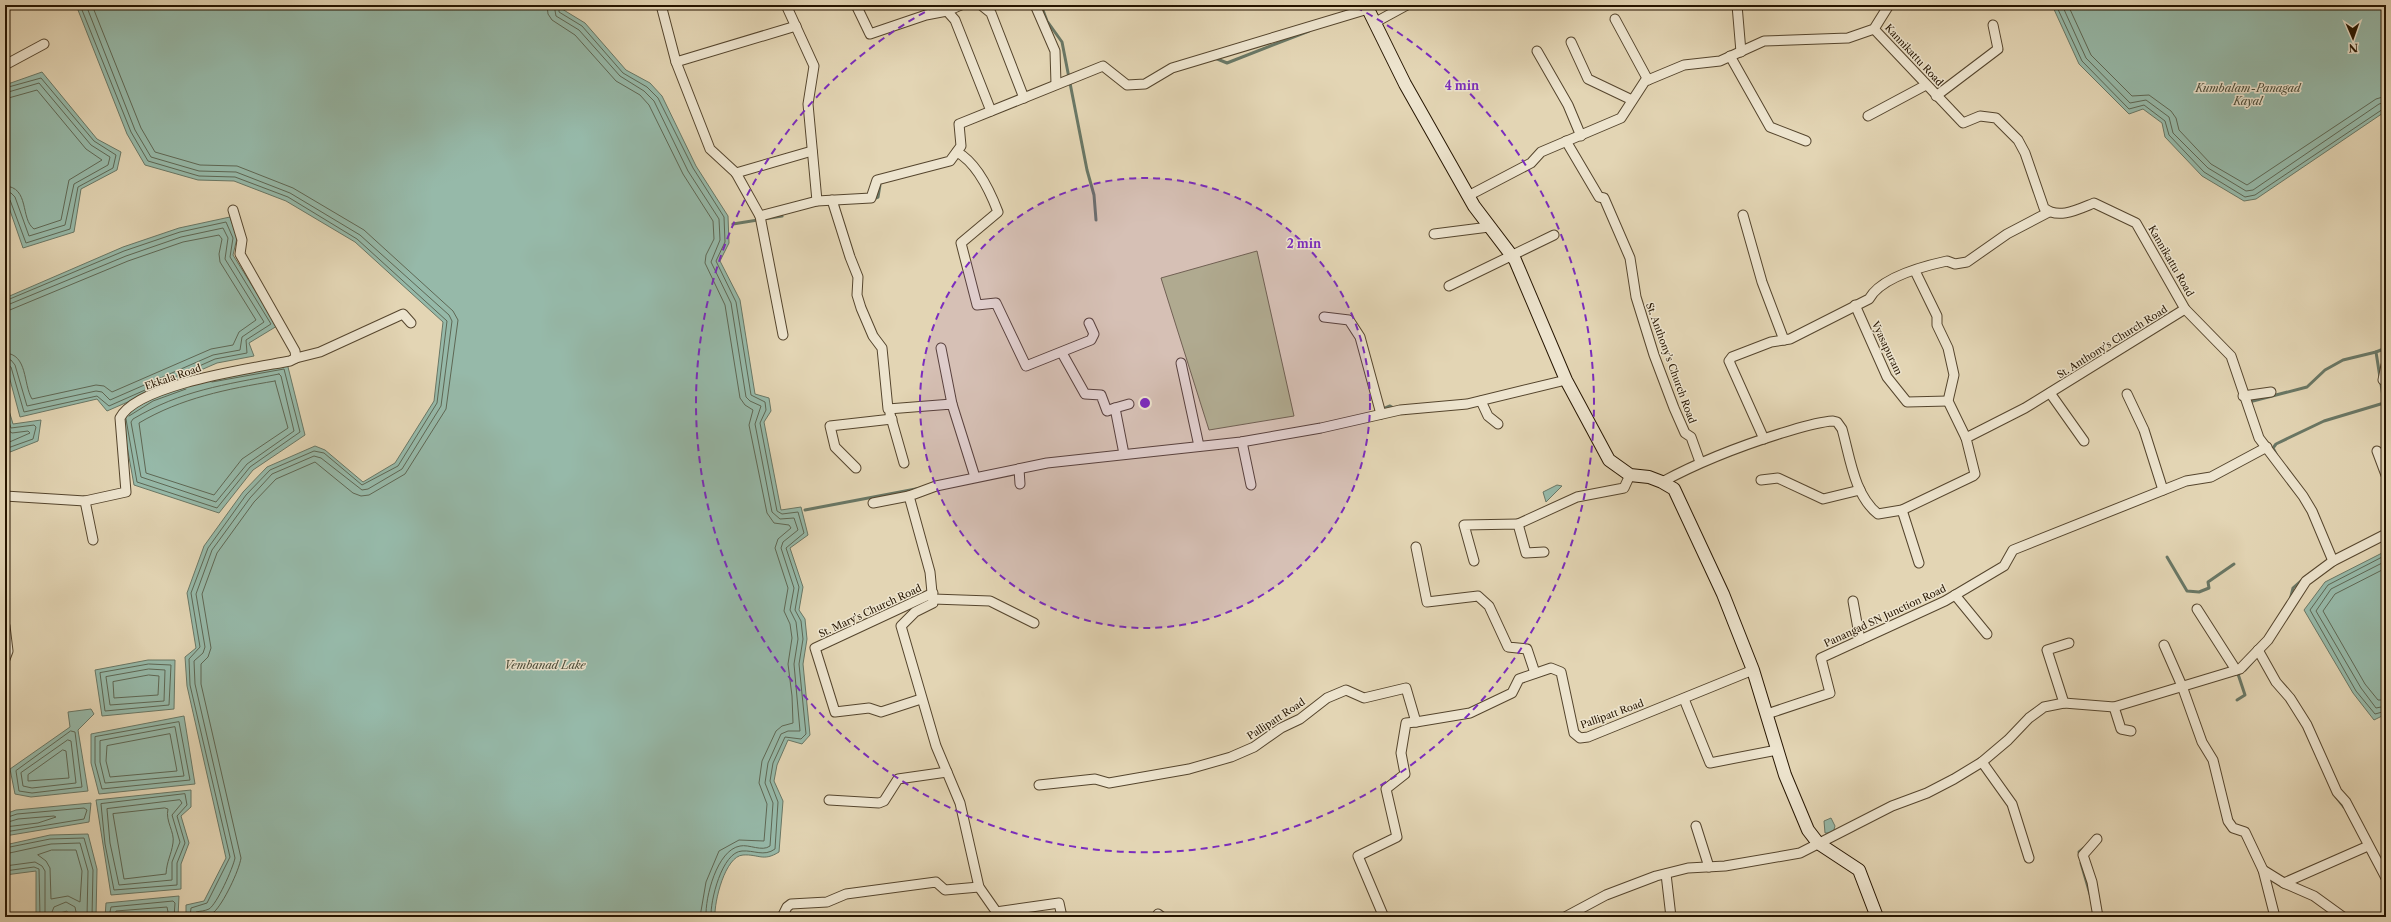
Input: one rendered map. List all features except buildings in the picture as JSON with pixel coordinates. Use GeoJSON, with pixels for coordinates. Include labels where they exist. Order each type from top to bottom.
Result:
{"type":"FeatureCollection","features":[{"type":"Feature","properties":{"kind":"main road"},"geometry":{"type":"LineString","coordinates":[[1367,7],[1406,84],[1468,196],[1510,256],[1515,260],[1566,380],[1609,460],[1630,475],[1662,482],[1674,489],[1723,594],[1753,670],[1768,714],[1777,750],[1808,830],[1818,843],[1859,870],[1877,917]]}},
{"type":"Feature","properties":{"kind":"street"},"geometry":{"type":"LineString","coordinates":[[661,5],[676,62],[710,150],[736,173],[760,216],[783,336]]}},
{"type":"Feature","properties":{"kind":"street"},"geometry":{"type":"LineString","coordinates":[[856,5],[870,34],[926,15],[947,11],[961,5]]}},
{"type":"Feature","properties":{"kind":"street"},"geometry":{"type":"LineString","coordinates":[[981,5],[991,13],[1024,98]]}},
{"type":"Feature","properties":{"kind":"street"},"geometry":{"type":"LineString","coordinates":[[1035,5],[1055,51],[1056,84]]}},
{"type":"Feature","properties":{"kind":"street"},"geometry":{"type":"LineString","coordinates":[[1374,23],[1408,5]]}},
{"type":"Feature","properties":{"kind":"street"},"geometry":{"type":"LineString","coordinates":[[1737,5],[1741,52]]}},
{"type":"Feature","properties":{"kind":"street"},"geometry":{"type":"LineString","coordinates":[[1468,196],[1531,163],[1541,152],[1621,118],[1645,81],[1684,65],[1720,61],[1764,41],[1848,38],[1874,29],[1889,5]]}},
{"type":"Feature","properties":{"kind":"street"},"geometry":{"type":"LineString","coordinates":[[788,6],[814,66],[808,104],[816,201]]}},
{"type":"Feature","properties":{"kind":"street"},"geometry":{"type":"LineString","coordinates":[[760,216],[816,201],[871,198],[877,180],[950,161],[961,146],[959,124],[1103,66],[1127,85],[1145,84],[1172,68],[1367,7]]}},
{"type":"Feature","properties":{"kind":"street"},"geometry":{"type":"LineString","coordinates":[[947,11],[955,20],[991,111]]}},
{"type":"Feature","properties":{"kind":"street"},"geometry":{"type":"LineString","coordinates":[[1615,19],[1648,80]]}},
{"type":"Feature","properties":{"kind":"street"},"geometry":{"type":"LineString","coordinates":[[1936,96],[1998,48],[1993,25]]}},
{"type":"Feature","properties":{"kind":"street"},"geometry":{"type":"LineString","coordinates":[[676,62],[796,26]]}},
{"type":"Feature","properties":{"kind":"street","name":"Kannikattu Road"},"geometry":{"type":"LineString","coordinates":[[1874,29],[1963,123],[1980,116],[1996,118],[2018,140],[2025,153],[2044,208],[2049,212],[2068,213],[2094,203],[2136,223],[2185,309],[2231,356],[2258,438],[2286,476],[2298,488],[2312,511],[2333,561]]}},
{"type":"Feature","properties":{"kind":"street"},"geometry":{"type":"LineString","coordinates":[[1571,42],[1588,80],[1632,100]]}},
{"type":"Feature","properties":{"kind":"street"},"geometry":{"type":"LineString","coordinates":[[5,65],[44,44]]}},
{"type":"Feature","properties":{"kind":"street"},"geometry":{"type":"LineString","coordinates":[[1537,51],[1568,105],[1581,136]]}},
{"type":"Feature","properties":{"kind":"street"},"geometry":{"type":"LineString","coordinates":[[1730,56],[1770,127],[1806,141]]}},
{"type":"Feature","properties":{"kind":"street"},"geometry":{"type":"LineString","coordinates":[[1868,116],[1926,85]]}},
{"type":"Feature","properties":{"kind":"street","name":"St. Anthony's Church Road"},"geometry":{"type":"LineString","coordinates":[[1566,142],[1598,197],[1604,198],[1630,258],[1636,297],[1654,355],[1679,420],[1685,433],[1691,437],[1700,462]]}},
{"type":"Feature","properties":{"kind":"street"},"geometry":{"type":"LineString","coordinates":[[736,173],[812,151]]}},
{"type":"Feature","properties":{"kind":"street"},"geometry":{"type":"LineString","coordinates":[[957,152],[968,158],[993,200],[998,212],[961,243],[977,305],[996,303],[1026,366],[1091,340],[1094,334],[1089,323]]}},
{"type":"Feature","properties":{"kind":"street"},"geometry":{"type":"LineString","coordinates":[[832,200],[858,277],[857,295],[873,336],[882,348],[888,409],[904,463]]}},
{"type":"Feature","properties":{"kind":"street"},"geometry":{"type":"LineString","coordinates":[[233,210],[242,240],[240,254],[295,351],[296,358],[320,352],[403,314],[411,323]]}},
{"type":"Feature","properties":{"kind":"street"},"geometry":{"type":"LineString","coordinates":[[1764,439],[1729,361],[1732,357],[1771,342],[1796,336],[1869,299],[1874,290],[1898,276],[1928,265],[1947,261],[1955,264],[1967,262],[2007,234],[2049,212]]}},
{"type":"Feature","properties":{"kind":"street"},"geometry":{"type":"LineString","coordinates":[[1743,215],[1762,282],[1784,340]]}},
{"type":"Feature","properties":{"kind":"street"},"geometry":{"type":"LineString","coordinates":[[1434,234],[1489,227]]}},
{"type":"Feature","properties":{"kind":"street"},"geometry":{"type":"LineString","coordinates":[[1449,286],[1554,235]]}},
{"type":"Feature","properties":{"kind":"street"},"geometry":{"type":"LineString","coordinates":[[1662,482],[1700,462],[1764,439],[1829,421],[1837,422],[1842,429],[1860,490],[1868,506],[1878,514],[1902,510],[1975,474],[1966,438],[1948,401],[1954,375],[1948,348],[1937,325],[1937,316],[1915,271]]}},
{"type":"Feature","properties":{"kind":"street","name":"Vyasapuram"},"geometry":{"type":"LineString","coordinates":[[1855,305],[1887,377],[1907,402],[1948,401]]}},
{"type":"Feature","properties":{"kind":"street","name":"St. Anthony's Church Road"},"geometry":{"type":"LineString","coordinates":[[1966,438],[2050,393],[2185,309]]}},
{"type":"Feature","properties":{"kind":"street"},"geometry":{"type":"LineString","coordinates":[[1324,317],[1349,320],[1360,337],[1381,414]]}},
{"type":"Feature","properties":{"kind":"street"},"geometry":{"type":"LineString","coordinates":[[941,348],[952,404],[975,477]]}},
{"type":"Feature","properties":{"kind":"street"},"geometry":{"type":"LineString","coordinates":[[1062,352],[1085,394],[1101,395],[1108,411],[1129,404]]}},
{"type":"Feature","properties":{"kind":"street","name":"Ekkala Road"},"geometry":{"type":"LineString","coordinates":[[5,496],[85,501],[126,492],[120,418],[122,412],[143,399],[199,378],[296,358]]}},
{"type":"Feature","properties":{"kind":"street"},"geometry":{"type":"LineString","coordinates":[[1181,363],[1199,446]]}},
{"type":"Feature","properties":{"kind":"street"},"geometry":{"type":"LineString","coordinates":[[2383,380],[2386,365]]}},
{"type":"Feature","properties":{"kind":"street"},"geometry":{"type":"LineString","coordinates":[[873,503],[909,496],[936,486],[975,477],[1047,463],[1242,442],[1321,428],[1400,410],[1481,401],[1566,380]]}},
{"type":"Feature","properties":{"kind":"street"},"geometry":{"type":"LineString","coordinates":[[2243,396],[2271,392]]}},
{"type":"Feature","properties":{"kind":"street"},"geometry":{"type":"LineString","coordinates":[[2050,393],[2084,441]]}},
{"type":"Feature","properties":{"kind":"street"},"geometry":{"type":"LineString","coordinates":[[2127,394],[2144,430],[2163,490],[2186,481],[2211,477],[2266,447]]}},
{"type":"Feature","properties":{"kind":"street"},"geometry":{"type":"LineString","coordinates":[[1481,401],[1488,416],[1498,424]]}},
{"type":"Feature","properties":{"kind":"street"},"geometry":{"type":"LineString","coordinates":[[888,409],[952,404]]}},
{"type":"Feature","properties":{"kind":"street"},"geometry":{"type":"LineString","coordinates":[[1115,408],[1124,454]]}},
{"type":"Feature","properties":{"kind":"street"},"geometry":{"type":"LineString","coordinates":[[856,468],[835,447],[830,426],[892,419]]}},
{"type":"Feature","properties":{"kind":"street"},"geometry":{"type":"LineString","coordinates":[[1242,442],[1251,486]]}},
{"type":"Feature","properties":{"kind":"street"},"geometry":{"type":"LineString","coordinates":[[2377,451],[2386,475]]}},
{"type":"Feature","properties":{"kind":"street"},"geometry":{"type":"LineString","coordinates":[[1019,469],[1020,484]]}},
{"type":"Feature","properties":{"kind":"street"},"geometry":{"type":"LineString","coordinates":[[1474,561],[1464,525],[1518,524],[1577,497],[1624,488],[1630,475]]}},
{"type":"Feature","properties":{"kind":"street"},"geometry":{"type":"LineString","coordinates":[[1761,480],[1778,478],[1823,499],[1860,490]]}},
{"type":"Feature","properties":{"kind":"street","name":"Panangad SN Junction Road"},"geometry":{"type":"LineString","coordinates":[[1768,714],[1830,693],[1821,658],[1955,595],[2004,566],[2013,550],[2163,490]]}},
{"type":"Feature","properties":{"kind":"street"},"geometry":{"type":"LineString","coordinates":[[909,496],[930,572],[933,603],[915,612],[901,626],[921,699],[946,772],[960,803],[979,887],[998,915],[1059,903],[1062,917]]}},
{"type":"Feature","properties":{"kind":"street"},"geometry":{"type":"LineString","coordinates":[[85,501],[93,540]]}},
{"type":"Feature","properties":{"kind":"street"},"geometry":{"type":"LineString","coordinates":[[1902,510],[1919,563]]}},
{"type":"Feature","properties":{"kind":"street"},"geometry":{"type":"LineString","coordinates":[[1518,524],[1526,553],[1544,552]]}},
{"type":"Feature","properties":{"kind":"street"},"geometry":{"type":"LineString","coordinates":[[1565,917],[1606,895],[1688,868],[1709,867],[1800,853],[1892,806],[1927,793],[1982,762],[2029,718],[2044,707],[2064,703],[2114,707],[2240,669],[2268,640],[2306,581],[2333,561],[2386,534]]}},
{"type":"Feature","properties":{"kind":"street"},"geometry":{"type":"LineString","coordinates":[[1416,547],[1427,602],[1478,596],[1489,606],[1508,647],[1527,649],[1535,673]]}},
{"type":"Feature","properties":{"kind":"street"},"geometry":{"type":"LineString","coordinates":[[1955,595],[1987,634]]}},
{"type":"Feature","properties":{"kind":"street"},"geometry":{"type":"LineString","coordinates":[[933,596],[990,601],[1034,623]]}},
{"type":"Feature","properties":{"kind":"street","name":"St. Mary's Church Road"},"geometry":{"type":"LineString","coordinates":[[921,699],[881,712],[869,708],[835,712],[816,648],[933,596]]}},
{"type":"Feature","properties":{"kind":"street"},"geometry":{"type":"LineString","coordinates":[[1853,601],[1860,640]]}},
{"type":"Feature","properties":{"kind":"street"},"geometry":{"type":"LineString","coordinates":[[2197,609],[2236,670]]}},
{"type":"Feature","properties":{"kind":"street"},"geometry":{"type":"LineString","coordinates":[[5,626],[8,651],[5,659]]}},
{"type":"Feature","properties":{"kind":"street"},"geometry":{"type":"LineString","coordinates":[[2064,703],[2048,650],[2069,644]]}},
{"type":"Feature","properties":{"kind":"street"},"geometry":{"type":"LineString","coordinates":[[2164,645],[2182,686],[2202,742],[2213,760],[2228,821],[2233,828],[2245,832],[2263,870],[2275,917]]}},
{"type":"Feature","properties":{"kind":"street"},"geometry":{"type":"LineString","coordinates":[[2258,650],[2276,682],[2290,698],[2307,725],[2337,792],[2346,802],[2386,878]]}},
{"type":"Feature","properties":{"kind":"street","name":"Pallipatt Road"},"geometry":{"type":"LineString","coordinates":[[1038,785],[1095,780],[1109,783],[1189,769],[1232,757],[1254,748],[1281,728],[1300,719],[1327,698],[1346,690],[1364,698],[1406,688],[1416,722],[1470,713],[1512,693],[1519,678],[1551,668],[1561,672],[1574,734],[1580,738],[1588,737],[1684,700],[1753,670]]}},
{"type":"Feature","properties":{"kind":"street"},"geometry":{"type":"LineString","coordinates":[[1684,700],[1710,763],[1777,750]]}},
{"type":"Feature","properties":{"kind":"street"},"geometry":{"type":"LineString","coordinates":[[2114,707],[2121,729],[2131,732]]}},
{"type":"Feature","properties":{"kind":"street"},"geometry":{"type":"LineString","coordinates":[[1383,915],[1358,856],[1397,838],[1386,790],[1405,774],[1401,753],[1406,723],[1416,722]]}},
{"type":"Feature","properties":{"kind":"street"},"geometry":{"type":"LineString","coordinates":[[1982,762],[2012,804],[2029,858]]}},
{"type":"Feature","properties":{"kind":"street"},"geometry":{"type":"LineString","coordinates":[[829,800],[879,804],[884,801],[898,779],[946,772]]}},
{"type":"Feature","properties":{"kind":"street"},"geometry":{"type":"LineString","coordinates":[[1696,826],[1709,867]]}},
{"type":"Feature","properties":{"kind":"street"},"geometry":{"type":"LineString","coordinates":[[2097,839],[2083,855],[2094,894],[2098,917]]}},
{"type":"Feature","properties":{"kind":"street"},"geometry":{"type":"LineString","coordinates":[[2284,882],[2368,846]]}},
{"type":"Feature","properties":{"kind":"street"},"geometry":{"type":"LineString","coordinates":[[2263,870],[2314,896],[2343,917]]}},
{"type":"Feature","properties":{"kind":"street"},"geometry":{"type":"LineString","coordinates":[[1666,874],[1671,917]]}},
{"type":"Feature","properties":{"kind":"street"},"geometry":{"type":"LineString","coordinates":[[782,917],[787,907],[791,904],[827,902],[846,894],[936,882],[945,890],[979,887]]}},
{"type":"Feature","properties":{"kind":"green space"},"geometry":{"type":"Polygon","coordinates":[[[1257,251],[1294,416],[1209,430],[1161,278],[1257,251]]]}},
{"type":"Feature","properties":{"kind":"water","name":"Vembanad Lake"},"geometry":{"type":"Polygon","coordinates":[[[76,5],[563,5],[562,9],[585,23],[626,70],[650,83],[662,96],[696,166],[728,216],[729,243],[720,261],[740,300],[755,394],[769,398],[771,411],[764,422],[781,510],[801,507],[808,535],[790,548],[803,587],[799,610],[805,619],[807,639],[803,664],[810,735],[802,744],[788,740],[777,765],[774,781],[783,801],[779,852],[769,857],[743,855],[737,857],[731,863],[722,881],[716,901],[715,917],[186,917],[186,905],[204,901],[226,858],[187,686],[185,657],[196,648],[187,593],[204,546],[243,492],[267,467],[315,446],[325,450],[363,482],[395,463],[434,401],[443,322],[355,242],[286,201],[234,181],[198,180],[145,165],[127,134],[76,5]]]}},
{"type":"Feature","properties":{"kind":"water","name":"Kumbalam-Panagad Kayal"},"geometry":{"type":"Polygon","coordinates":[[[2052,5],[2386,5],[2386,111],[2256,199],[2244,201],[2202,176],[2165,137],[2162,123],[2143,109],[2129,114],[2079,64],[2052,5]]]}},
{"type":"Feature","properties":{"kind":"water"},"geometry":{"type":"Polygon","coordinates":[[[42,72],[97,139],[121,152],[117,170],[81,189],[74,232],[23,248],[5,196],[5,85],[42,72]]]}},
{"type":"Feature","properties":{"kind":"water"},"geometry":{"type":"Polygon","coordinates":[[[230,217],[237,238],[233,255],[277,326],[249,343],[254,356],[217,363],[107,411],[97,399],[20,417],[5,361],[5,298],[123,247],[179,228],[230,217]]]}},
{"type":"Feature","properties":{"kind":"water"},"geometry":{"type":"Polygon","coordinates":[[[287,363],[305,435],[253,470],[219,513],[134,485],[122,418],[137,405],[156,395],[200,380],[287,363]]]}},
{"type":"Feature","properties":{"kind":"water"},"geometry":{"type":"Polygon","coordinates":[[[5,397],[13,424],[41,420],[38,441],[5,454],[5,397]]]}},
{"type":"Feature","properties":{"kind":"water"},"geometry":{"type":"Polygon","coordinates":[[[1557,485],[1562,486],[1546,502],[1543,492],[1557,485]]]}},
{"type":"Feature","properties":{"kind":"water"},"geometry":{"type":"Polygon","coordinates":[[[2386,551],[2386,714],[2374,720],[2353,693],[2304,610],[2325,582],[2386,551]]]}},
{"type":"Feature","properties":{"kind":"water"},"geometry":{"type":"Polygon","coordinates":[[[148,660],[175,660],[174,709],[102,716],[95,670],[148,660]]]}},
{"type":"Feature","properties":{"kind":"water"},"geometry":{"type":"Polygon","coordinates":[[[91,709],[94,714],[78,730],[88,791],[31,797],[15,794],[10,769],[70,727],[68,712],[91,709]]]}},
{"type":"Feature","properties":{"kind":"water"},"geometry":{"type":"Polygon","coordinates":[[[184,716],[195,784],[99,794],[91,763],[91,734],[184,716]]]}},
{"type":"Feature","properties":{"kind":"water"},"geometry":{"type":"Polygon","coordinates":[[[191,790],[191,807],[181,816],[189,843],[181,864],[181,889],[111,895],[96,800],[191,790]]]}},
{"type":"Feature","properties":{"kind":"water"},"geometry":{"type":"Polygon","coordinates":[[[91,803],[89,822],[5,836],[5,814],[16,810],[91,803]]]}},
{"type":"Feature","properties":{"kind":"water"},"geometry":{"type":"Polygon","coordinates":[[[1831,818],[1835,826],[1833,833],[1825,833],[1824,821],[1831,818]]]}},
{"type":"Feature","properties":{"kind":"water"},"geometry":{"type":"Polygon","coordinates":[[[88,834],[97,869],[96,917],[69,917],[67,911],[60,913],[59,917],[36,917],[36,871],[5,875],[5,845],[50,835],[88,834]]]}},
{"type":"Feature","properties":{"kind":"water"},"geometry":{"type":"Polygon","coordinates":[[[179,896],[178,917],[105,917],[106,903],[179,896]]]}},
{"type":"Feature","properties":{"kind":"waterway"},"geometry":{"type":"LineString","coordinates":[[1041,5],[1047,21],[1062,42],[1087,170],[1094,195],[1096,220]]}},
{"type":"Feature","properties":{"kind":"waterway"},"geometry":{"type":"LineString","coordinates":[[1215,58],[1227,63],[1309,31]]}},
{"type":"Feature","properties":{"kind":"waterway"},"geometry":{"type":"LineString","coordinates":[[871,200],[878,197],[880,185]]}},
{"type":"Feature","properties":{"kind":"waterway"},"geometry":{"type":"LineString","coordinates":[[733,224],[782,216]]}},
{"type":"Feature","properties":{"kind":"waterway"},"geometry":{"type":"LineString","coordinates":[[2386,348],[2376,352],[2384,403],[2386,402]]}},
{"type":"Feature","properties":{"kind":"waterway"},"geometry":{"type":"LineString","coordinates":[[2249,402],[2307,387],[2325,370],[2343,360],[2376,352]]}},
{"type":"Feature","properties":{"kind":"waterway"},"geometry":{"type":"LineString","coordinates":[[2277,456],[2273,448],[2276,444],[2324,421],[2384,403]]}},
{"type":"Feature","properties":{"kind":"waterway"},"geometry":{"type":"LineString","coordinates":[[1383,409],[1390,406],[1395,409]]}},
{"type":"Feature","properties":{"kind":"waterway"},"geometry":{"type":"LineString","coordinates":[[805,510],[921,488]]}},
{"type":"Feature","properties":{"kind":"waterway"},"geometry":{"type":"LineString","coordinates":[[2167,557],[2187,591],[2199,592],[2209,588],[2208,582],[2234,564]]}},
{"type":"Feature","properties":{"kind":"waterway"},"geometry":{"type":"LineString","coordinates":[[2290,600],[2293,588],[2302,580]]}},
{"type":"Feature","properties":{"kind":"waterway"},"geometry":{"type":"LineString","coordinates":[[2245,670],[2254,660]]}},
{"type":"Feature","properties":{"kind":"waterway"},"geometry":{"type":"LineString","coordinates":[[2237,700],[2245,695],[2238,674],[2240,673]]}},
{"type":"Feature","properties":{"kind":"waterway"},"geometry":{"type":"LineString","coordinates":[[2334,794],[2344,807]]}},
{"type":"Feature","properties":{"kind":"waterway"},"geometry":{"type":"LineString","coordinates":[[2080,857],[2079,852],[2084,848]]}},
{"type":"Feature","properties":{"kind":"waterway"},"geometry":{"type":"LineString","coordinates":[[2081,863],[2090,894]]}}]}
